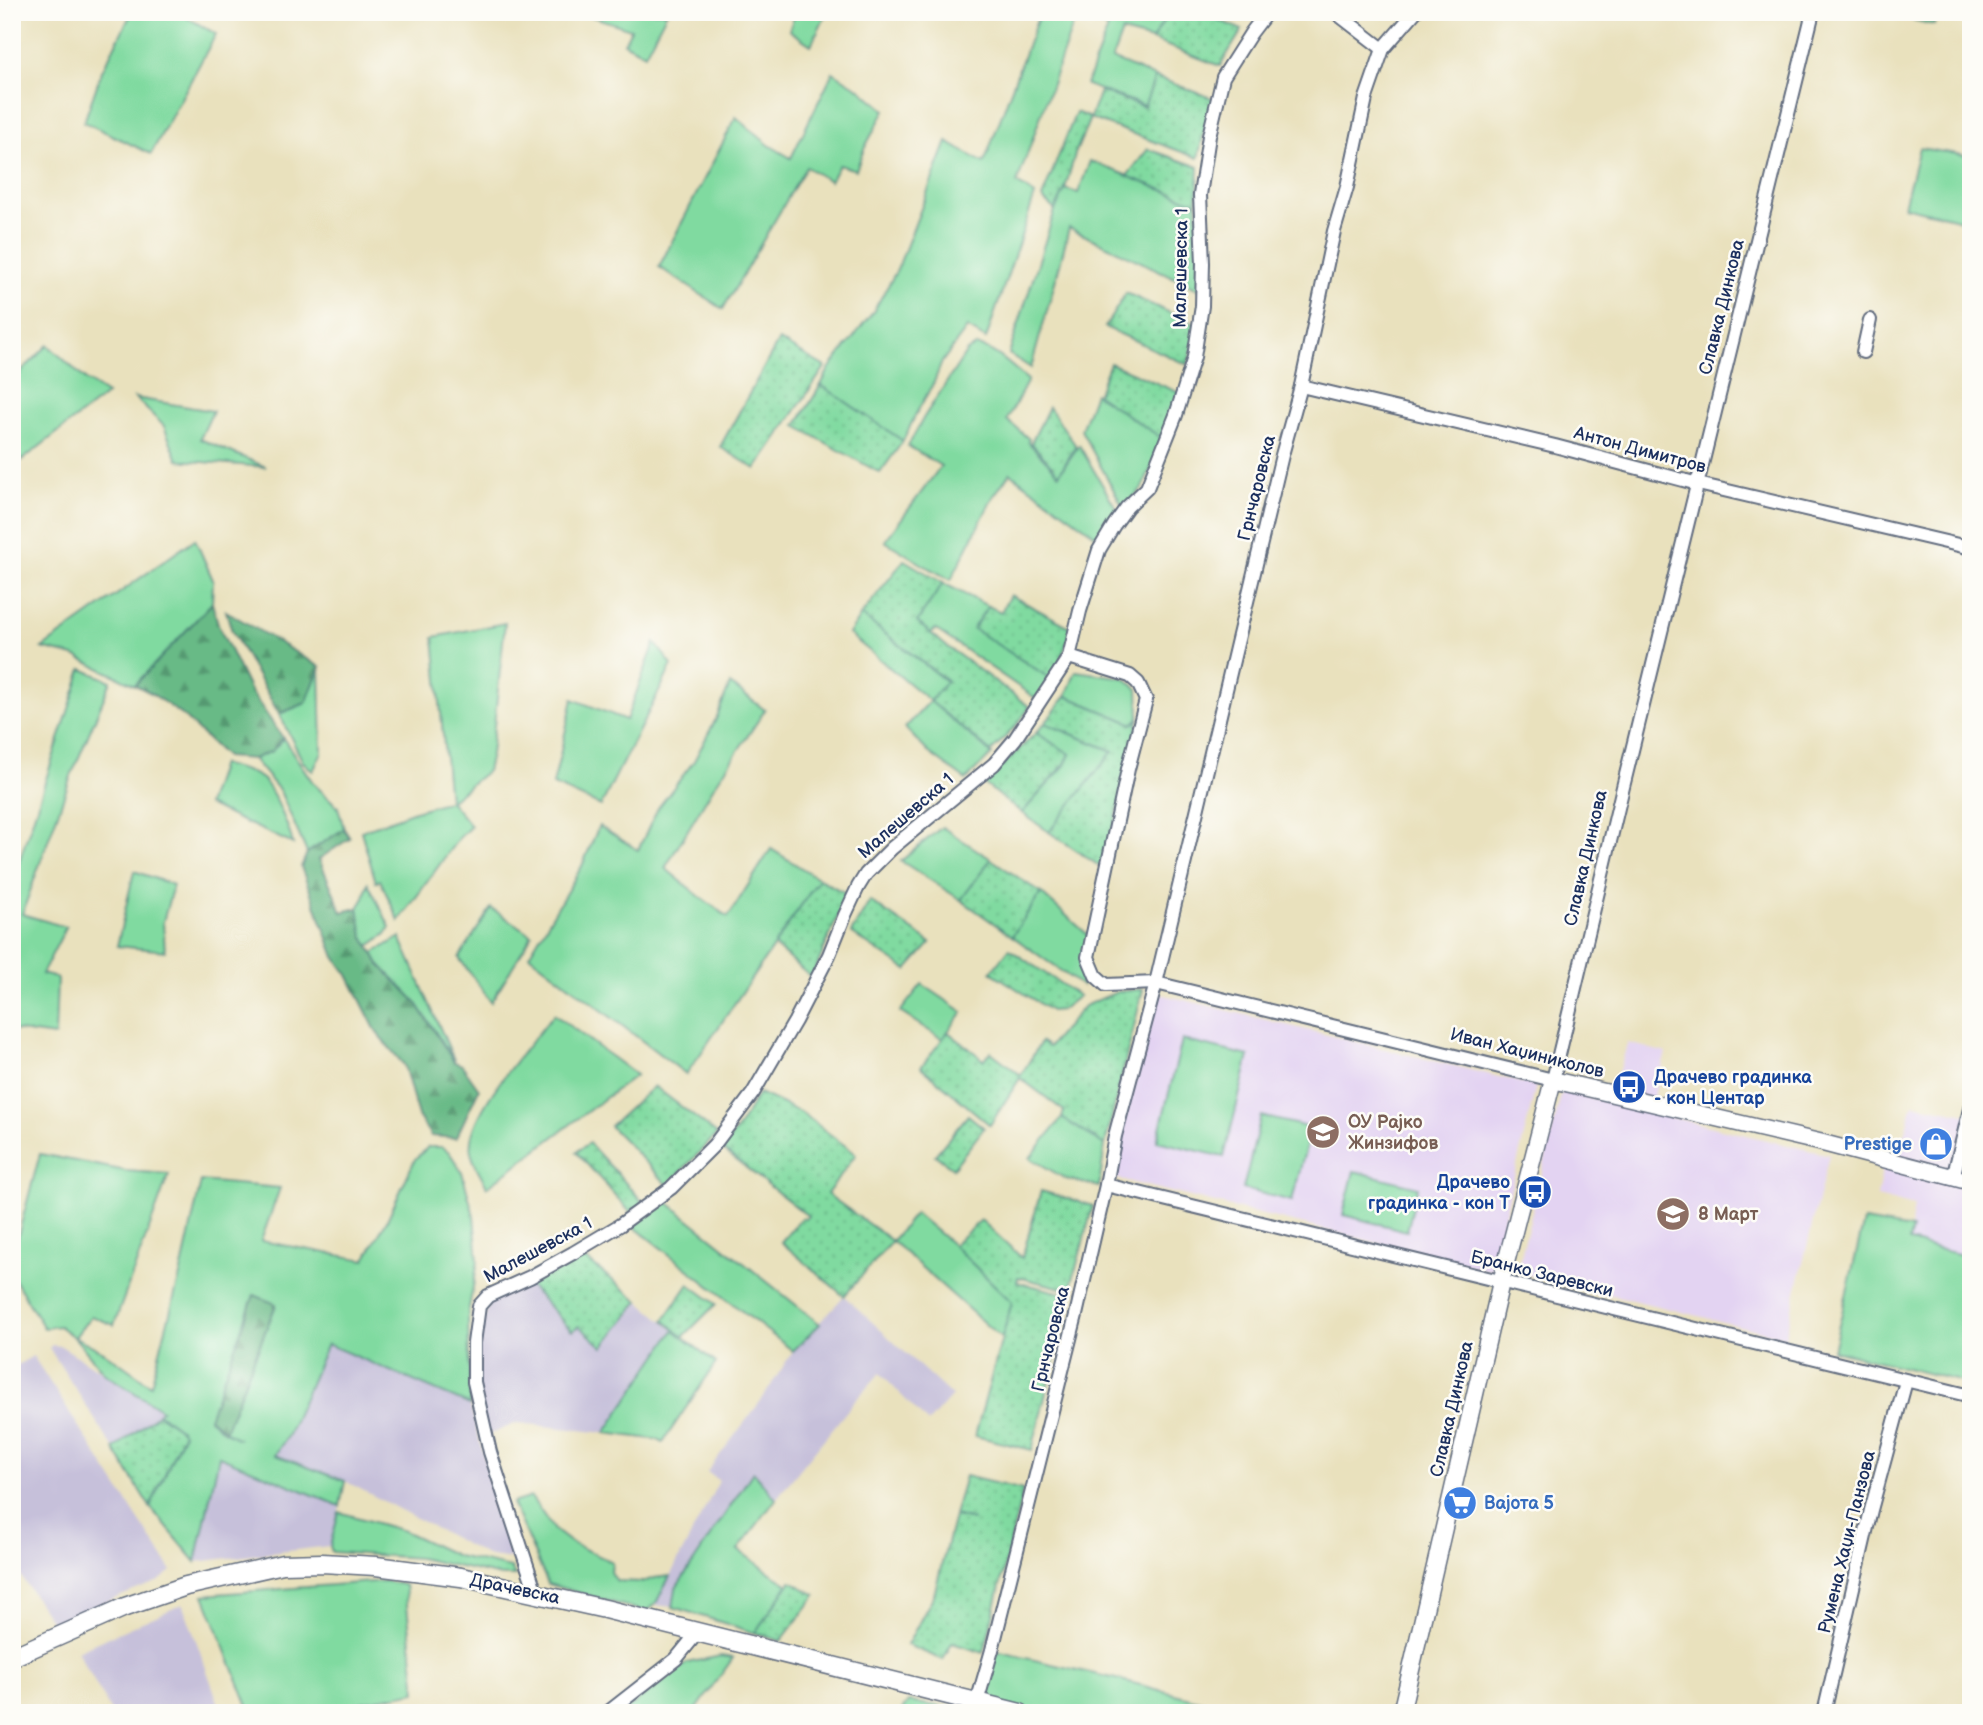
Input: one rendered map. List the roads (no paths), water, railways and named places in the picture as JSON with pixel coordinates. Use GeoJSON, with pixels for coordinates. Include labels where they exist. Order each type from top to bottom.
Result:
{"type":"FeatureCollection","features":[{"type":"Feature","properties":{"kind":"main road","name":"Драчевска"},"geometry":{"type":"LineString","coordinates":[[12,1657],[125,1607],[186,1586],[283,1564],[322,1563],[376,1566],[461,1577],[536,1593],[841,1667],[969,1705],[1020,1713]]}},
{"type":"Feature","properties":{"kind":"street","name":"Малешевска 1"},"geometry":{"type":"LineString","coordinates":[[536,1593],[490,1452],[474,1382],[474,1343],[482,1300],[495,1291],[530,1277],[620,1225],[671,1188],[714,1144],[753,1093],[795,1021],[866,874],[892,848],[994,764],[1015,739],[1069,657],[1099,550],[1127,507],[1147,488],[1176,415],[1194,357],[1201,320],[1203,263],[1200,195],[1209,136],[1223,77],[1267,12]]}},
{"type":"Feature","properties":{"kind":"street"},"geometry":{"type":"LineString","coordinates":[[1335,12],[1383,49]]}},
{"type":"Feature","properties":{"kind":"street","name":"Грнчаровска"},"geometry":{"type":"LineString","coordinates":[[969,1705],[992,1650],[1076,1315],[1115,1136],[1156,983],[1282,455],[1301,386],[1363,108],[1383,49],[1415,12]]}},
{"type":"Feature","properties":{"kind":"street","name":"Славка Динкова"},"geometry":{"type":"LineString","coordinates":[[1401,1713],[1501,1282],[1553,1080],[1813,12]]}},
{"type":"Feature","properties":{"kind":"street"},"geometry":{"type":"LineString","coordinates":[[1863,352],[1870,320]]}},
{"type":"Feature","properties":{"kind":"street","name":"Антон Димитров"},"geometry":{"type":"LineString","coordinates":[[1301,386],[1971,548]]}},
{"type":"Feature","properties":{"kind":"street"},"geometry":{"type":"LineString","coordinates":[[1069,657],[1130,676],[1138,683],[1146,700],[1128,769],[1088,957],[1096,976],[1106,985],[1156,983]]}},
{"type":"Feature","properties":{"kind":"street","name":"Иван Хаџиниколов"},"geometry":{"type":"LineString","coordinates":[[1156,983],[1819,1142],[1971,1182]]}},
{"type":"Feature","properties":{"kind":"street"},"geometry":{"type":"LineString","coordinates":[[1953,1178],[1971,1105]]}},
{"type":"Feature","properties":{"kind":"street","name":"Бранко Заревски"},"geometry":{"type":"LineString","coordinates":[[1106,1185],[1971,1396]]}},
{"type":"Feature","properties":{"kind":"street","name":"Румена Хаџи-Панзова"},"geometry":{"type":"LineString","coordinates":[[1824,1713],[1871,1510],[1906,1381]]}},
{"type":"Feature","properties":{"kind":"street"},"geometry":{"type":"LineString","coordinates":[[607,1713],[676,1659],[698,1633]]}},
{"type":"Feature","properties":{"kind":"waterway"},"geometry":{"type":"LineString","coordinates":[[949,1713],[950,1708]]}},
{"type":"Feature","properties":{"kind":"place","name":"Драчево градинка - кон Центар"},"geometry":{"type":"Point","coordinates":[1629,1087]}},
{"type":"Feature","properties":{"kind":"place","name":"ОУ Рајко Жинзифов"},"geometry":{"type":"Point","coordinates":[1323,1132]}},
{"type":"Feature","properties":{"kind":"place","name":"Prestige"},"geometry":{"type":"Point","coordinates":[1936,1144]}},
{"type":"Feature","properties":{"kind":"place","name":"Драчево градинка - кон Т"},"geometry":{"type":"Point","coordinates":[1535,1192]}},
{"type":"Feature","properties":{"kind":"place","name":"8 Март"},"geometry":{"type":"Point","coordinates":[1673,1214]}},
{"type":"Feature","properties":{"kind":"place","name":"Вајота 5"},"geometry":{"type":"Point","coordinates":[1460,1503]}}]}
